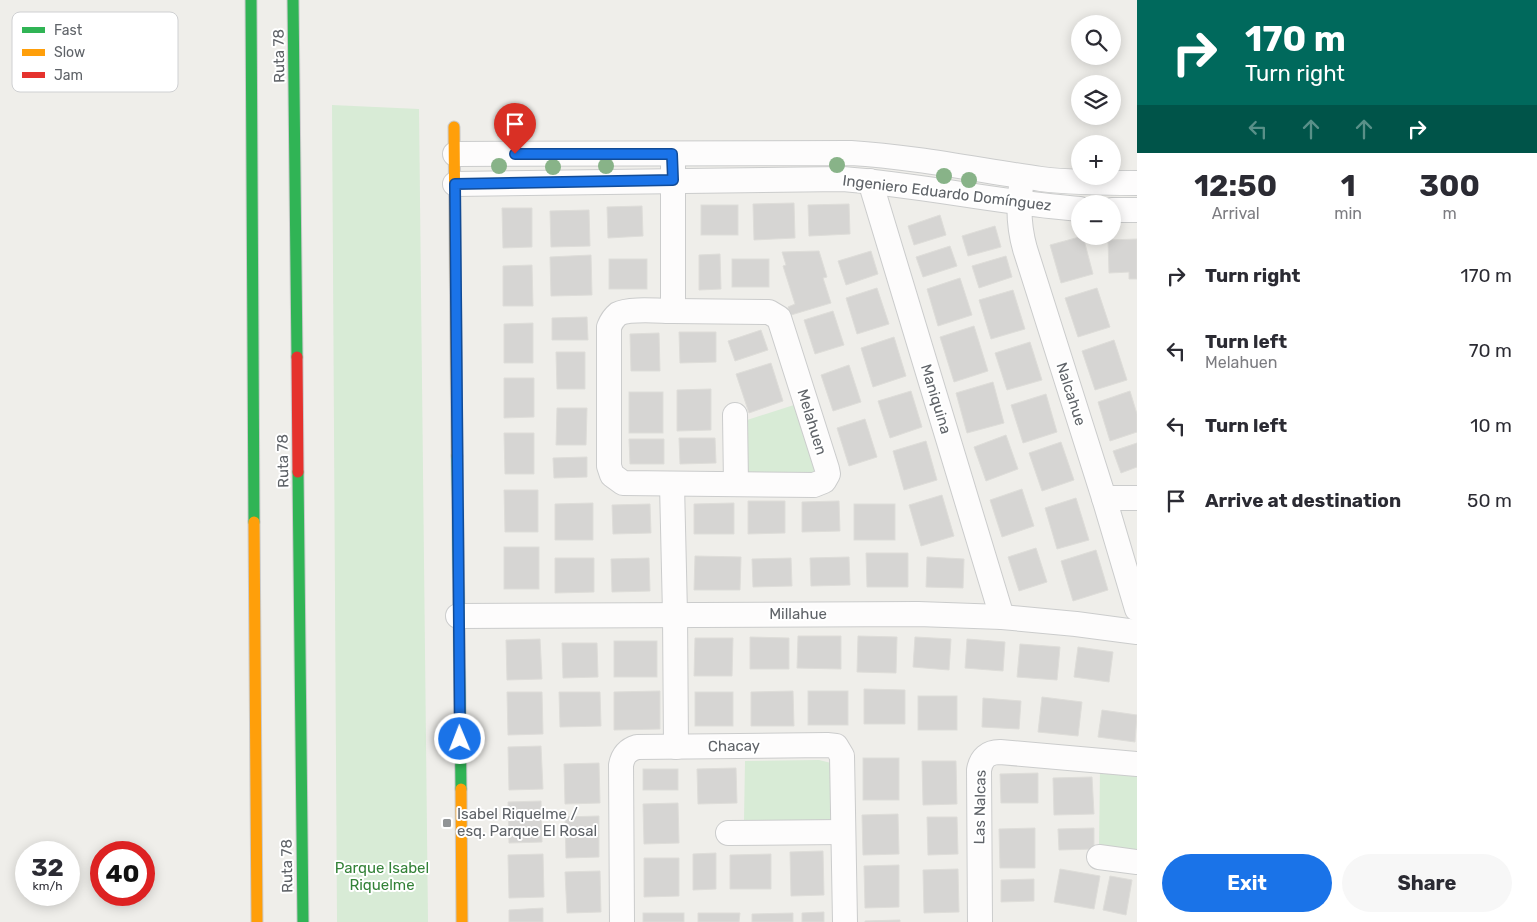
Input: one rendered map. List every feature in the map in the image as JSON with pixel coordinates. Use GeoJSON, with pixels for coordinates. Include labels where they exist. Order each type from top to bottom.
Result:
{"type":"FeatureCollection","features":[{"type":"Feature","properties":{"kind":"main road","name":"Ruta 78"},"geometry":{"type":"LineString","coordinates":[[251,0],[257,922]]}},
{"type":"Feature","properties":{"kind":"main road","name":"Ruta 78"},"geometry":{"type":"LineString","coordinates":[[293,0],[302,922]]}},
{"type":"Feature","properties":{"kind":"main road"},"geometry":{"type":"LineString","coordinates":[[454,127],[462,922]]}},
{"type":"Feature","properties":{"kind":"street","name":"Ingeniero Eduardo Domínguez"},"geometry":{"type":"LineString","coordinates":[[454,154],[876,154],[1022,176],[1078,182],[1137,183]]}},
{"type":"Feature","properties":{"kind":"street"},"geometry":{"type":"LineString","coordinates":[[672,154],[674,311]]}},
{"type":"Feature","properties":{"kind":"street","name":"Nalcahue"},"geometry":{"type":"LineString","coordinates":[[1022,176],[1019,202],[1020,225],[1025,249],[1137,609]]}},
{"type":"Feature","properties":{"kind":"street","name":"Ingeniero Eduardo Domínguez"},"geometry":{"type":"LineString","coordinates":[[455,184],[816,178],[901,184],[1071,208]]}},
{"type":"Feature","properties":{"kind":"street","name":"Maniquina"},"geometry":{"type":"LineString","coordinates":[[870,181],[1002,617]]}},
{"type":"Feature","properties":{"kind":"street"},"geometry":{"type":"LineString","coordinates":[[1121,210],[1137,210]]}},
{"type":"Feature","properties":{"kind":"street","name":"Melahuen"},"geometry":{"type":"LineString","coordinates":[[674,311],[769,312],[776,315],[781,322],[827,469],[826,478],[818,485],[623,483],[616,479],[610,471],[609,327],[617,315],[626,312],[674,311]]}},
{"type":"Feature","properties":{"kind":"street"},"geometry":{"type":"LineString","coordinates":[[735,415],[736,484]]}},
{"type":"Feature","properties":{"kind":"street"},"geometry":{"type":"LineString","coordinates":[[672,484],[676,747]]}},
{"type":"Feature","properties":{"kind":"street"},"geometry":{"type":"LineString","coordinates":[[1104,498],[1137,498]]}},
{"type":"Feature","properties":{"kind":"street","name":"Millahue"},"geometry":{"type":"LineString","coordinates":[[458,616],[867,614],[1002,617],[1137,632]]}},
{"type":"Feature","properties":{"kind":"street","name":"Chacay"},"geometry":{"type":"LineString","coordinates":[[622,922],[622,759],[628,751],[637,747],[827,745],[836,746],[842,756],[845,922]]}},
{"type":"Feature","properties":{"kind":"street","name":"Las Nalcas"},"geometry":{"type":"LineString","coordinates":[[980,922],[979,770],[985,757],[994,752],[1000,752],[1137,764]]}},
{"type":"Feature","properties":{"kind":"street"},"geometry":{"type":"LineString","coordinates":[[728,833],[843,832]]}},
{"type":"Feature","properties":{"kind":"street"},"geometry":{"type":"LineString","coordinates":[[1100,857],[1137,862]]}},
{"type":"Feature","properties":{"kind":"green space","name":"Parque Isabel Riquelme"},"geometry":{"type":"Polygon","coordinates":[[[332,105],[419,109],[428,922],[337,922],[332,105]]]}},
{"type":"Feature","properties":{"kind":"green space"},"geometry":{"type":"Polygon","coordinates":[[[797,404],[816,468],[813,474],[745,475],[744,421],[797,404]]]}},
{"type":"Feature","properties":{"kind":"green space"},"geometry":{"type":"Polygon","coordinates":[[[819,760],[831,763],[833,818],[827,821],[744,821],[745,761],[819,760]]]}},
{"type":"Feature","properties":{"kind":"green space"},"geometry":{"type":"Polygon","coordinates":[[[1100,768],[1137,772],[1137,854],[1099,848],[1100,768]]]}},
{"type":"Feature","properties":{"kind":"building"},"geometry":{"type":"Polygon","coordinates":[[[794,203],[795,238],[754,240],[753,204],[794,203]]]}},
{"type":"Feature","properties":{"kind":"building"},"geometry":{"type":"Polygon","coordinates":[[[849,204],[850,234],[809,236],[808,205],[849,204]]]}},
{"type":"Feature","properties":{"kind":"building"},"geometry":{"type":"Polygon","coordinates":[[[701,205],[738,205],[738,235],[701,235],[701,205]]]}},
{"type":"Feature","properties":{"kind":"building"},"geometry":{"type":"Polygon","coordinates":[[[642,206],[643,236],[608,238],[607,207],[642,206]]]}},
{"type":"Feature","properties":{"kind":"building"},"geometry":{"type":"Polygon","coordinates":[[[502,208],[532,208],[532,247],[503,248],[502,208]]]}},
{"type":"Feature","properties":{"kind":"building"},"geometry":{"type":"Polygon","coordinates":[[[589,210],[590,246],[551,247],[550,211],[589,210]]]}},
{"type":"Feature","properties":{"kind":"building"},"geometry":{"type":"Polygon","coordinates":[[[940,215],[946,235],[914,245],[908,226],[940,215]]]}},
{"type":"Feature","properties":{"kind":"building"},"geometry":{"type":"Polygon","coordinates":[[[995,226],[1001,247],[968,256],[962,236],[995,226]]]}},
{"type":"Feature","properties":{"kind":"building"},"geometry":{"type":"Polygon","coordinates":[[[1071,239],[1071,245],[1085,245],[1093,274],[1061,283],[1050,245],[1071,239]]]}},
{"type":"Feature","properties":{"kind":"building"},"geometry":{"type":"Polygon","coordinates":[[[1137,239],[1137,279],[1129,279],[1129,272],[1109,273],[1108,245],[1121,245],[1121,240],[1137,239]]]}},
{"type":"Feature","properties":{"kind":"building"},"geometry":{"type":"Polygon","coordinates":[[[950,246],[957,266],[923,277],[916,257],[950,246]]]}},
{"type":"Feature","properties":{"kind":"building"},"geometry":{"type":"Polygon","coordinates":[[[819,251],[827,277],[823,278],[831,303],[791,315],[788,307],[795,304],[783,266],[786,265],[782,252],[819,251]]]}},
{"type":"Feature","properties":{"kind":"building"},"geometry":{"type":"Polygon","coordinates":[[[871,251],[878,274],[846,285],[838,261],[871,251]]]}},
{"type":"Feature","properties":{"kind":"building"},"geometry":{"type":"Polygon","coordinates":[[[720,254],[721,289],[699,290],[699,255],[720,254]]]}},
{"type":"Feature","properties":{"kind":"building"},"geometry":{"type":"Polygon","coordinates":[[[591,255],[592,295],[551,296],[550,257],[591,255]]]}},
{"type":"Feature","properties":{"kind":"building"},"geometry":{"type":"Polygon","coordinates":[[[1006,256],[1012,277],[979,288],[972,266],[1006,256]]]}},
{"type":"Feature","properties":{"kind":"building"},"geometry":{"type":"Polygon","coordinates":[[[609,259],[647,259],[647,289],[609,289],[609,259]]]}},
{"type":"Feature","properties":{"kind":"building"},"geometry":{"type":"Polygon","coordinates":[[[732,259],[769,259],[769,287],[732,287],[732,259]]]}},
{"type":"Feature","properties":{"kind":"building"},"geometry":{"type":"Polygon","coordinates":[[[532,265],[533,306],[503,306],[503,266],[532,265]]]}},
{"type":"Feature","properties":{"kind":"building"},"geometry":{"type":"Polygon","coordinates":[[[960,278],[972,315],[938,326],[927,289],[960,278]]]}},
{"type":"Feature","properties":{"kind":"building"},"geometry":{"type":"Polygon","coordinates":[[[877,288],[889,324],[857,334],[846,298],[877,288]]]}},
{"type":"Feature","properties":{"kind":"building"},"geometry":{"type":"Polygon","coordinates":[[[1097,288],[1110,327],[1078,337],[1065,298],[1097,288]]]}},
{"type":"Feature","properties":{"kind":"building"},"geometry":{"type":"Polygon","coordinates":[[[1013,290],[1025,329],[991,339],[979,300],[1013,290]]]}},
{"type":"Feature","properties":{"kind":"building"},"geometry":{"type":"Polygon","coordinates":[[[833,311],[844,345],[815,354],[804,320],[833,311]]]}},
{"type":"Feature","properties":{"kind":"building"},"geometry":{"type":"Polygon","coordinates":[[[587,317],[588,340],[552,340],[552,318],[587,317]]]}},
{"type":"Feature","properties":{"kind":"building"},"geometry":{"type":"Polygon","coordinates":[[[533,323],[533,363],[504,363],[504,324],[533,323]]]}},
{"type":"Feature","properties":{"kind":"building"},"geometry":{"type":"Polygon","coordinates":[[[974,326],[988,371],[954,382],[940,337],[974,326]]]}},
{"type":"Feature","properties":{"kind":"building"},"geometry":{"type":"Polygon","coordinates":[[[761,330],[768,350],[735,361],[728,341],[761,330]]]}},
{"type":"Feature","properties":{"kind":"building"},"geometry":{"type":"Polygon","coordinates":[[[679,332],[716,332],[716,362],[680,363],[679,332]]]}},
{"type":"Feature","properties":{"kind":"building"},"geometry":{"type":"Polygon","coordinates":[[[659,333],[660,371],[631,371],[630,334],[659,333]]]}},
{"type":"Feature","properties":{"kind":"building"},"geometry":{"type":"Polygon","coordinates":[[[894,337],[906,376],[873,387],[861,348],[894,337]]]}},
{"type":"Feature","properties":{"kind":"building"},"geometry":{"type":"Polygon","coordinates":[[[1114,340],[1127,380],[1095,390],[1082,351],[1114,340]]]}},
{"type":"Feature","properties":{"kind":"building"},"geometry":{"type":"Polygon","coordinates":[[[1030,342],[1042,380],[1007,390],[995,353],[1030,342]]]}},
{"type":"Feature","properties":{"kind":"building"},"geometry":{"type":"Polygon","coordinates":[[[556,352],[585,352],[585,389],[557,389],[556,352]]]}},
{"type":"Feature","properties":{"kind":"building"},"geometry":{"type":"Polygon","coordinates":[[[771,363],[783,401],[749,413],[736,374],[771,363]]]}},
{"type":"Feature","properties":{"kind":"building"},"geometry":{"type":"Polygon","coordinates":[[[849,365],[861,402],[833,411],[821,375],[849,365]]]}},
{"type":"Feature","properties":{"kind":"building"},"geometry":{"type":"Polygon","coordinates":[[[504,378],[534,378],[534,417],[504,418],[504,378]]]}},
{"type":"Feature","properties":{"kind":"building"},"geometry":{"type":"Polygon","coordinates":[[[993,382],[1004,423],[967,433],[956,393],[993,382]]]}},
{"type":"Feature","properties":{"kind":"building"},"geometry":{"type":"Polygon","coordinates":[[[711,389],[711,430],[677,431],[677,390],[711,389]]]}},
{"type":"Feature","properties":{"kind":"building"},"geometry":{"type":"Polygon","coordinates":[[[911,391],[922,427],[890,438],[878,401],[911,391]]]}},
{"type":"Feature","properties":{"kind":"building"},"geometry":{"type":"Polygon","coordinates":[[[1130,391],[1137,414],[1137,432],[1110,441],[1098,402],[1130,391]]]}},
{"type":"Feature","properties":{"kind":"building"},"geometry":{"type":"Polygon","coordinates":[[[629,392],[663,392],[663,433],[629,433],[629,392]]]}},
{"type":"Feature","properties":{"kind":"building"},"geometry":{"type":"Polygon","coordinates":[[[1046,394],[1057,432],[1023,443],[1011,405],[1046,394]]]}},
{"type":"Feature","properties":{"kind":"building"},"geometry":{"type":"Polygon","coordinates":[[[557,408],[587,408],[586,445],[556,445],[557,408]]]}},
{"type":"Feature","properties":{"kind":"building"},"geometry":{"type":"Polygon","coordinates":[[[865,419],[877,457],[849,466],[837,428],[865,419]]]}},
{"type":"Feature","properties":{"kind":"building"},"geometry":{"type":"Polygon","coordinates":[[[504,433],[534,433],[534,474],[505,474],[504,433]]]}},
{"type":"Feature","properties":{"kind":"building"},"geometry":{"type":"Polygon","coordinates":[[[1006,435],[1018,469],[986,481],[974,447],[1006,435]]]}},
{"type":"Feature","properties":{"kind":"building"},"geometry":{"type":"Polygon","coordinates":[[[679,438],[715,438],[716,463],[680,464],[679,438]]]}},
{"type":"Feature","properties":{"kind":"building"},"geometry":{"type":"Polygon","coordinates":[[[629,439],[664,439],[664,464],[630,464],[629,439]]]}},
{"type":"Feature","properties":{"kind":"building"},"geometry":{"type":"Polygon","coordinates":[[[926,441],[937,480],[904,490],[893,451],[926,441]]]}},
{"type":"Feature","properties":{"kind":"building"},"geometry":{"type":"Polygon","coordinates":[[[1061,442],[1074,480],[1042,491],[1029,453],[1061,442]]]}},
{"type":"Feature","properties":{"kind":"building"},"geometry":{"type":"Polygon","coordinates":[[[1137,443],[1137,467],[1121,473],[1113,451],[1137,443]]]}},
{"type":"Feature","properties":{"kind":"building"},"geometry":{"type":"Polygon","coordinates":[[[587,457],[587,477],[554,478],[553,458],[587,457]]]}},
{"type":"Feature","properties":{"kind":"building"},"geometry":{"type":"Polygon","coordinates":[[[1022,489],[1034,526],[1002,537],[990,500],[1022,489]]]}},
{"type":"Feature","properties":{"kind":"building"},"geometry":{"type":"Polygon","coordinates":[[[504,490],[538,490],[538,532],[505,532],[504,490]]]}},
{"type":"Feature","properties":{"kind":"building"},"geometry":{"type":"Polygon","coordinates":[[[942,495],[954,536],[921,546],[909,505],[942,495]]]}},
{"type":"Feature","properties":{"kind":"building"},"geometry":{"type":"Polygon","coordinates":[[[1076,498],[1089,540],[1057,549],[1045,508],[1076,498]]]}},
{"type":"Feature","properties":{"kind":"building"},"geometry":{"type":"Polygon","coordinates":[[[748,501],[785,501],[785,533],[748,534],[748,501]]]}},
{"type":"Feature","properties":{"kind":"building"},"geometry":{"type":"Polygon","coordinates":[[[839,501],[840,531],[802,532],[802,502],[839,501]]]}},
{"type":"Feature","properties":{"kind":"building"},"geometry":{"type":"Polygon","coordinates":[[[593,503],[593,540],[555,540],[555,504],[593,503]]]}},
{"type":"Feature","properties":{"kind":"building"},"geometry":{"type":"Polygon","coordinates":[[[734,503],[734,534],[694,534],[694,504],[734,503]]]}},
{"type":"Feature","properties":{"kind":"building"},"geometry":{"type":"Polygon","coordinates":[[[650,504],[651,533],[613,534],[612,505],[650,504]]]}},
{"type":"Feature","properties":{"kind":"building"},"geometry":{"type":"Polygon","coordinates":[[[854,504],[895,504],[895,540],[854,540],[854,504]]]}},
{"type":"Feature","properties":{"kind":"building"},"geometry":{"type":"Polygon","coordinates":[[[504,547],[539,547],[539,589],[504,589],[504,547]]]}},
{"type":"Feature","properties":{"kind":"building"},"geometry":{"type":"Polygon","coordinates":[[[1036,548],[1047,582],[1019,591],[1008,557],[1036,548]]]}},
{"type":"Feature","properties":{"kind":"building"},"geometry":{"type":"Polygon","coordinates":[[[1096,550],[1108,590],[1073,601],[1061,561],[1096,550]]]}},
{"type":"Feature","properties":{"kind":"building"},"geometry":{"type":"Polygon","coordinates":[[[866,553],[908,553],[908,587],[867,587],[866,553]]]}},
{"type":"Feature","properties":{"kind":"building"},"geometry":{"type":"Polygon","coordinates":[[[695,556],[741,557],[740,590],[694,590],[695,556]]]}},
{"type":"Feature","properties":{"kind":"building"},"geometry":{"type":"Polygon","coordinates":[[[849,557],[850,585],[811,586],[810,558],[849,557]]]}},
{"type":"Feature","properties":{"kind":"building"},"geometry":{"type":"Polygon","coordinates":[[[927,557],[964,559],[963,588],[926,587],[927,557]]]}},
{"type":"Feature","properties":{"kind":"building"},"geometry":{"type":"Polygon","coordinates":[[[555,558],[594,558],[594,592],[555,593],[555,558]]]}},
{"type":"Feature","properties":{"kind":"building"},"geometry":{"type":"Polygon","coordinates":[[[649,558],[650,591],[612,592],[611,559],[649,558]]]}},
{"type":"Feature","properties":{"kind":"building"},"geometry":{"type":"Polygon","coordinates":[[[791,558],[792,586],[753,587],[752,559],[791,558]]]}},
{"type":"Feature","properties":{"kind":"building"},"geometry":{"type":"Polygon","coordinates":[[[798,636],[841,636],[841,669],[797,668],[798,636]]]}},
{"type":"Feature","properties":{"kind":"building"},"geometry":{"type":"Polygon","coordinates":[[[858,636],[897,637],[896,673],[857,672],[858,636]]]}},
{"type":"Feature","properties":{"kind":"building"},"geometry":{"type":"Polygon","coordinates":[[[750,637],[789,638],[789,669],[750,669],[750,637]]]}},
{"type":"Feature","properties":{"kind":"building"},"geometry":{"type":"Polygon","coordinates":[[[915,637],[951,639],[949,670],[913,667],[915,637]]]}},
{"type":"Feature","properties":{"kind":"building"},"geometry":{"type":"Polygon","coordinates":[[[695,638],[733,638],[732,676],[694,676],[695,638]]]}},
{"type":"Feature","properties":{"kind":"building"},"geometry":{"type":"Polygon","coordinates":[[[540,639],[542,679],[507,680],[506,640],[540,639]]]}},
{"type":"Feature","properties":{"kind":"building"},"geometry":{"type":"Polygon","coordinates":[[[967,639],[1005,642],[1003,671],[965,668],[967,639]]]}},
{"type":"Feature","properties":{"kind":"building"},"geometry":{"type":"Polygon","coordinates":[[[614,641],[657,641],[657,677],[614,677],[614,641]]]}},
{"type":"Feature","properties":{"kind":"building"},"geometry":{"type":"Polygon","coordinates":[[[562,643],[597,643],[598,677],[563,678],[562,643]]]}},
{"type":"Feature","properties":{"kind":"building"},"geometry":{"type":"Polygon","coordinates":[[[1020,644],[1060,647],[1057,680],[1017,677],[1020,644]]]}},
{"type":"Feature","properties":{"kind":"building"},"geometry":{"type":"Polygon","coordinates":[[[1078,647],[1113,652],[1109,682],[1074,677],[1078,647]]]}},
{"type":"Feature","properties":{"kind":"building"},"geometry":{"type":"Polygon","coordinates":[[[864,689],[905,690],[905,724],[864,724],[864,689]]]}},
{"type":"Feature","properties":{"kind":"building"},"geometry":{"type":"Polygon","coordinates":[[[660,691],[660,729],[614,730],[614,692],[660,691]]]}},
{"type":"Feature","properties":{"kind":"building"},"geometry":{"type":"Polygon","coordinates":[[[793,691],[794,726],[751,726],[751,692],[793,691]]]}},
{"type":"Feature","properties":{"kind":"building"},"geometry":{"type":"Polygon","coordinates":[[[808,691],[848,691],[848,725],[808,725],[808,691]]]}},
{"type":"Feature","properties":{"kind":"building"},"geometry":{"type":"Polygon","coordinates":[[[507,692],[542,692],[543,734],[508,735],[507,692]]]}},
{"type":"Feature","properties":{"kind":"building"},"geometry":{"type":"Polygon","coordinates":[[[559,692],[600,692],[601,726],[560,727],[559,692]]]}},
{"type":"Feature","properties":{"kind":"building"},"geometry":{"type":"Polygon","coordinates":[[[695,692],[733,692],[733,726],[695,726],[695,692]]]}},
{"type":"Feature","properties":{"kind":"building"},"geometry":{"type":"Polygon","coordinates":[[[918,696],[957,696],[957,730],[918,730],[918,696]]]}},
{"type":"Feature","properties":{"kind":"building"},"geometry":{"type":"Polygon","coordinates":[[[1042,697],[1082,702],[1078,736],[1038,732],[1042,697]]]}},
{"type":"Feature","properties":{"kind":"building"},"geometry":{"type":"Polygon","coordinates":[[[983,698],[1021,701],[1019,729],[982,727],[983,698]]]}},
{"type":"Feature","properties":{"kind":"building"},"geometry":{"type":"Polygon","coordinates":[[[1102,710],[1137,715],[1135,742],[1098,737],[1102,710]]]}},
{"type":"Feature","properties":{"kind":"building"},"geometry":{"type":"Polygon","coordinates":[[[541,746],[543,789],[509,790],[508,747],[541,746]]]}},
{"type":"Feature","properties":{"kind":"building"},"geometry":{"type":"Polygon","coordinates":[[[863,758],[899,758],[899,800],[863,800],[863,758]]]}},
{"type":"Feature","properties":{"kind":"building"},"geometry":{"type":"Polygon","coordinates":[[[922,761],[956,761],[957,804],[923,805],[922,761]]]}},
{"type":"Feature","properties":{"kind":"building"},"geometry":{"type":"Polygon","coordinates":[[[599,763],[600,803],[565,804],[564,764],[599,763]]]}},
{"type":"Feature","properties":{"kind":"building"},"geometry":{"type":"Polygon","coordinates":[[[736,768],[737,803],[698,804],[697,769],[736,768]]]}},
{"type":"Feature","properties":{"kind":"building"},"geometry":{"type":"Polygon","coordinates":[[[643,769],[678,769],[678,790],[643,790],[643,769]]]}},
{"type":"Feature","properties":{"kind":"building"},"geometry":{"type":"Polygon","coordinates":[[[1038,773],[1038,803],[1001,803],[1000,774],[1038,773]]]}},
{"type":"Feature","properties":{"kind":"building"},"geometry":{"type":"Polygon","coordinates":[[[1092,777],[1094,814],[1054,815],[1053,778],[1092,777]]]}},
{"type":"Feature","properties":{"kind":"building"},"geometry":{"type":"Polygon","coordinates":[[[541,801],[542,842],[509,843],[508,802],[541,801]]]}},
{"type":"Feature","properties":{"kind":"building"},"geometry":{"type":"Polygon","coordinates":[[[678,803],[679,843],[644,844],[643,804],[678,803]]]}},
{"type":"Feature","properties":{"kind":"building"},"geometry":{"type":"Polygon","coordinates":[[[898,814],[899,854],[863,855],[862,815],[898,814]]]}},
{"type":"Feature","properties":{"kind":"building"},"geometry":{"type":"Polygon","coordinates":[[[599,816],[599,857],[566,858],[565,817],[599,816]]]}},
{"type":"Feature","properties":{"kind":"building"},"geometry":{"type":"Polygon","coordinates":[[[927,817],[957,817],[958,854],[928,855],[927,817]]]}},
{"type":"Feature","properties":{"kind":"building"},"geometry":{"type":"Polygon","coordinates":[[[1035,828],[1035,868],[1000,868],[999,829],[1035,828]]]}},
{"type":"Feature","properties":{"kind":"building"},"geometry":{"type":"Polygon","coordinates":[[[1094,828],[1094,849],[1059,850],[1058,829],[1094,828]]]}},
{"type":"Feature","properties":{"kind":"building"},"geometry":{"type":"Polygon","coordinates":[[[823,851],[824,895],[791,896],[790,852],[823,851]]]}},
{"type":"Feature","properties":{"kind":"building"},"geometry":{"type":"Polygon","coordinates":[[[716,853],[716,889],[693,890],[693,854],[716,853]]]}},
{"type":"Feature","properties":{"kind":"building"},"geometry":{"type":"Polygon","coordinates":[[[543,854],[544,897],[509,898],[508,855],[543,854]]]}},
{"type":"Feature","properties":{"kind":"building"},"geometry":{"type":"Polygon","coordinates":[[[771,854],[771,889],[730,889],[730,855],[771,854]]]}},
{"type":"Feature","properties":{"kind":"building"},"geometry":{"type":"Polygon","coordinates":[[[644,858],[679,858],[679,896],[644,897],[644,858]]]}},
{"type":"Feature","properties":{"kind":"building"},"geometry":{"type":"Polygon","coordinates":[[[899,865],[899,907],[865,908],[864,866],[899,865]]]}},
{"type":"Feature","properties":{"kind":"building"},"geometry":{"type":"Polygon","coordinates":[[[958,869],[959,912],[924,913],[923,870],[958,869]]]}},
{"type":"Feature","properties":{"kind":"building"},"geometry":{"type":"Polygon","coordinates":[[[1060,869],[1100,876],[1094,909],[1054,902],[1060,869]]]}},
{"type":"Feature","properties":{"kind":"building"},"geometry":{"type":"Polygon","coordinates":[[[600,871],[601,912],[567,913],[565,872],[600,871]]]}},
{"type":"Feature","properties":{"kind":"building"},"geometry":{"type":"Polygon","coordinates":[[[1110,876],[1132,880],[1126,915],[1103,910],[1110,876]]]}},
{"type":"Feature","properties":{"kind":"building"},"geometry":{"type":"Polygon","coordinates":[[[1034,879],[1034,901],[1001,902],[1001,880],[1034,879]]]}},
{"type":"Feature","properties":{"kind":"building"},"geometry":{"type":"Polygon","coordinates":[[[543,908],[543,922],[509,922],[509,910],[543,908]]]}},
{"type":"Feature","properties":{"kind":"building"},"geometry":{"type":"Polygon","coordinates":[[[824,912],[824,922],[802,922],[802,913],[824,912]]]}},
{"type":"Feature","properties":{"kind":"building"},"geometry":{"type":"Polygon","coordinates":[[[643,913],[684,913],[684,922],[643,922],[643,913]]]}},
{"type":"Feature","properties":{"kind":"building"},"geometry":{"type":"Polygon","coordinates":[[[698,913],[740,913],[739,922],[698,922],[698,913]]]}},
{"type":"Feature","properties":{"kind":"building"},"geometry":{"type":"Polygon","coordinates":[[[793,913],[793,922],[752,922],[752,914],[793,913]]]}},
{"type":"Feature","properties":{"kind":"building"},"geometry":{"type":"Polygon","coordinates":[[[900,920],[900,922],[865,922],[865,921],[900,920]]]}},
{"type":"Feature","properties":{"kind":"traffic: fast"},"geometry":{"type":"LineString","coordinates":[[251,0],[254,522]]}},
{"type":"Feature","properties":{"kind":"traffic: fast"},"geometry":{"type":"LineString","coordinates":[[293,0],[297,357]]}},
{"type":"Feature","properties":{"kind":"traffic: fast"},"geometry":{"type":"LineString","coordinates":[[457,456],[461,789]]}},
{"type":"Feature","properties":{"kind":"traffic: fast"},"geometry":{"type":"LineString","coordinates":[[298,472],[303,922]]}},
{"type":"Feature","properties":{"kind":"traffic: slow"},"geometry":{"type":"LineString","coordinates":[[454,127],[457,456]]}},
{"type":"Feature","properties":{"kind":"traffic: slow"},"geometry":{"type":"LineString","coordinates":[[254,522],[257,922]]}},
{"type":"Feature","properties":{"kind":"traffic: slow"},"geometry":{"type":"LineString","coordinates":[[461,789],[462,922]]}},
{"type":"Feature","properties":{"kind":"traffic: jam"},"geometry":{"type":"LineString","coordinates":[[297,357],[298,472]]}},
{"type":"Feature","properties":{"kind":"place","name":"Isabel Riquelme / esq. Parque El Rosal"},"geometry":{"type":"Point","coordinates":[447,823]}},
{"type":"Feature","properties":{"kind":"route"},"geometry":{"type":"LineString","coordinates":[[460,739],[455,184],[673,180],[672,154],[515,154]]}}]}
